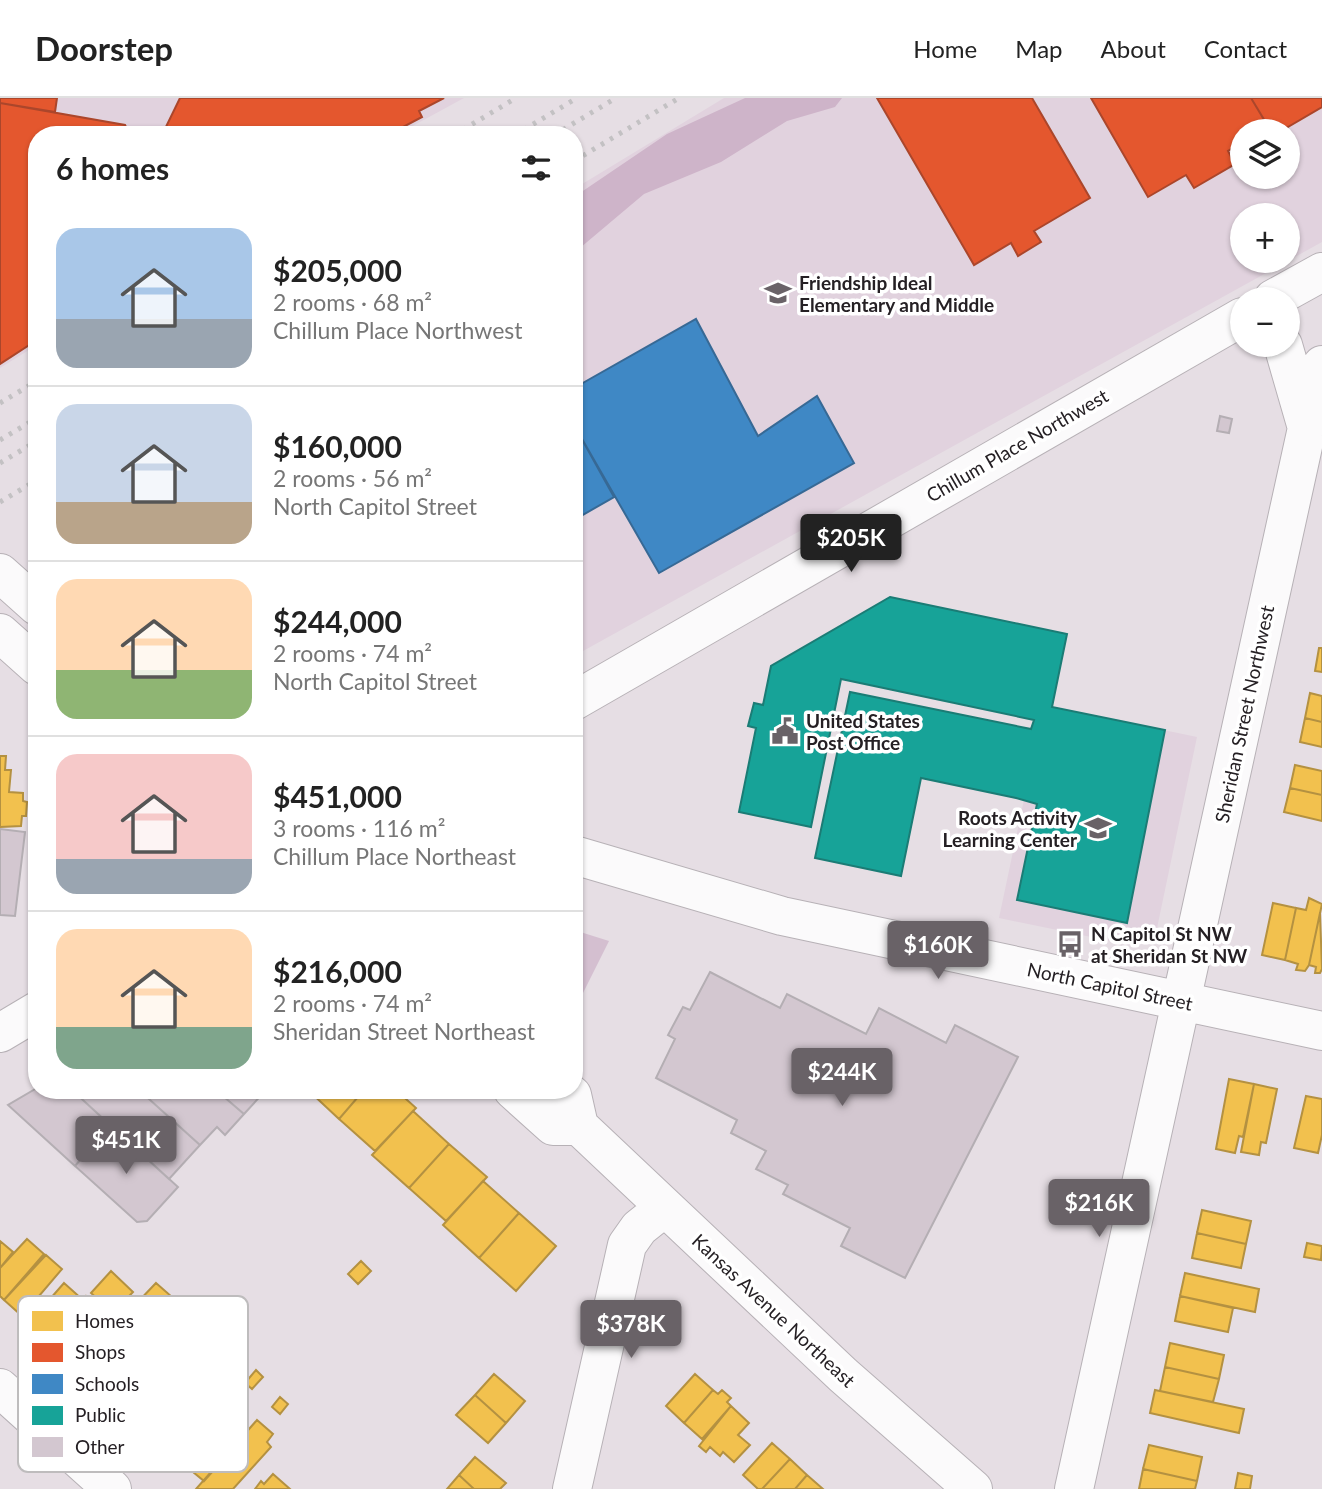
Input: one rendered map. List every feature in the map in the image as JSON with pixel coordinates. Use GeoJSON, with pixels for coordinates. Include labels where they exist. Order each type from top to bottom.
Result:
{"type":"FeatureCollection","features":[{"type":"Feature","properties":{"kind":"street"},"geometry":{"type":"LineString","coordinates":[[1295,287],[1322,272]]}},
{"type":"Feature","properties":{"kind":"street","name":"Chillum Place Northwest"},"geometry":{"type":"LineString","coordinates":[[583,696],[1230,324]]}},
{"type":"Feature","properties":{"kind":"street","name":"Sheridan Street Northwest"},"geometry":{"type":"LineString","coordinates":[[1286,357],[1307,428]]}},
{"type":"Feature","properties":{"kind":"street","name":"Sheridan Street Northwest"},"geometry":{"type":"LineString","coordinates":[[1074,1489],[1322,365]]}},
{"type":"Feature","properties":{"kind":"street"},"geometry":{"type":"LineString","coordinates":[[0,573],[28,598]]}},
{"type":"Feature","properties":{"kind":"street"},"geometry":{"type":"LineString","coordinates":[[0,633],[28,658]]}},
{"type":"Feature","properties":{"kind":"street","name":"North Capitol Street"},"geometry":{"type":"LineString","coordinates":[[583,858],[782,916],[1322,1031]]}},
{"type":"Feature","properties":{"kind":"street"},"geometry":{"type":"LineString","coordinates":[[0,1032],[28,1016]]}},
{"type":"Feature","properties":{"kind":"street"},"geometry":{"type":"LineString","coordinates":[[523,1099],[553,1126],[579,1126]]}},
{"type":"Feature","properties":{"kind":"street","name":"Kansas Avenue Northeast"},"geometry":{"type":"LineString","coordinates":[[573,1099],[579,1126],[843,1375],[973,1489]]}},
{"type":"Feature","properties":{"kind":"street"},"geometry":{"type":"LineString","coordinates":[[572,1489],[627,1245],[639,1228],[664,1208]]}},
{"type":"Feature","properties":{"kind":"street"},"geometry":{"type":"LineString","coordinates":[[0,1388],[18,1404]]}},
{"type":"Feature","properties":{"kind":"street"},"geometry":{"type":"LineString","coordinates":[[93,1472],[112,1489]]}},
{"type":"Feature","properties":{"kind":"shaded area"},"geometry":{"type":"Polygon","coordinates":[[[0,98],[464,98],[413,126],[28,126],[28,351],[0,368],[0,98]]]}},
{"type":"Feature","properties":{"kind":"shaded area","name":"Friendship Ideal Elementary and Middle"},"geometry":{"type":"Polygon","coordinates":[[[724,98],[1322,98],[1322,242],[1300,254],[1300,203],[1230,203],[1230,273],[1266,273],[1241,287],[1230,287],[1230,293],[583,651],[583,184],[724,98]]]}},
{"type":"Feature","properties":{"kind":"shaded area"},"geometry":{"type":"Polygon","coordinates":[[[745,98],[842,98],[835,107],[787,121],[721,162],[644,194],[583,245],[583,191],[667,134],[745,98]]]}},
{"type":"Feature","properties":{"kind":"shaded area","name":"Roots Activity Learning Center"},"geometry":{"type":"Polygon","coordinates":[[[1044,705],[1197,737],[1156,933],[1135,946],[999,918],[1044,705]]]}},
{"type":"Feature","properties":{"kind":"shaded area"},"geometry":{"type":"Polygon","coordinates":[[[583,933],[609,941],[583,993],[583,933]]]}},
{"type":"Feature","properties":{"kind":"building: Homes"},"geometry":{"type":"Polygon","coordinates":[[[1319,648],[1322,648],[1322,672],[1315,671],[1319,648]]]}},
{"type":"Feature","properties":{"kind":"building: Homes"},"geometry":{"type":"Polygon","coordinates":[[[1310,693],[1322,696],[1322,722],[1305,718],[1310,693]]]}},
{"type":"Feature","properties":{"kind":"building: Homes"},"geometry":{"type":"Polygon","coordinates":[[[1305,718],[1322,722],[1322,747],[1300,742],[1305,718]]]}},
{"type":"Feature","properties":{"kind":"building: Homes"},"geometry":{"type":"Polygon","coordinates":[[[0,756],[6,756],[5,770],[11,770],[9,792],[23,793],[23,801],[27,802],[26,816],[22,816],[21,826],[0,827],[0,756]]]}},
{"type":"Feature","properties":{"kind":"building: Homes"},"geometry":{"type":"Polygon","coordinates":[[[1295,765],[1322,771],[1322,795],[1290,788],[1295,765]]]}},
{"type":"Feature","properties":{"kind":"building: Homes"},"geometry":{"type":"Polygon","coordinates":[[[1290,788],[1322,795],[1322,821],[1284,812],[1290,788]]]}},
{"type":"Feature","properties":{"kind":"building: Homes"},"geometry":{"type":"Polygon","coordinates":[[[1309,898],[1322,904],[1309,965],[1305,971],[1296,970],[1298,964],[1285,960],[1296,908],[1306,910],[1309,898]]]}},
{"type":"Feature","properties":{"kind":"building: Homes"},"geometry":{"type":"Polygon","coordinates":[[[1273,903],[1296,908],[1285,960],[1262,955],[1273,903]]]}},
{"type":"Feature","properties":{"kind":"building: Homes"},"geometry":{"type":"Polygon","coordinates":[[[1320,913],[1322,969],[1320,973],[1315,973],[1316,967],[1309,965],[1320,913]]]}},
{"type":"Feature","properties":{"kind":"building: Homes"},"geometry":{"type":"Polygon","coordinates":[[[1229,1079],[1254,1084],[1243,1137],[1239,1136],[1235,1153],[1216,1149],[1229,1079]]]}},
{"type":"Feature","properties":{"kind":"building: Homes"},"geometry":{"type":"Polygon","coordinates":[[[1254,1084],[1277,1089],[1266,1143],[1261,1142],[1259,1155],[1241,1152],[1254,1084]]]}},
{"type":"Feature","properties":{"kind":"building: Homes"},"geometry":{"type":"Polygon","coordinates":[[[1306,1096],[1322,1099],[1322,1135],[1318,1153],[1294,1148],[1306,1096]]]}},
{"type":"Feature","properties":{"kind":"building: Homes"},"geometry":{"type":"Polygon","coordinates":[[[318,1099],[356,1099],[339,1119],[318,1099]]]}},
{"type":"Feature","properties":{"kind":"building: Homes"},"geometry":{"type":"Polygon","coordinates":[[[356,1099],[406,1099],[416,1108],[375,1151],[339,1119],[356,1099]]]}},
{"type":"Feature","properties":{"kind":"building: Homes"},"geometry":{"type":"Polygon","coordinates":[[[413,1111],[449,1144],[409,1188],[372,1155],[413,1111]]]}},
{"type":"Feature","properties":{"kind":"building: Homes"},"geometry":{"type":"Polygon","coordinates":[[[449,1144],[487,1177],[446,1221],[409,1188],[449,1144]]]}},
{"type":"Feature","properties":{"kind":"building: Homes"},"geometry":{"type":"Polygon","coordinates":[[[483,1181],[519,1213],[479,1258],[443,1225],[483,1181]]]}},
{"type":"Feature","properties":{"kind":"building: Homes"},"geometry":{"type":"Polygon","coordinates":[[[1202,1210],[1251,1221],[1246,1244],[1197,1233],[1202,1210]]]}},
{"type":"Feature","properties":{"kind":"building: Homes"},"geometry":{"type":"Polygon","coordinates":[[[519,1213],[556,1246],[516,1291],[479,1258],[519,1213]]]}},
{"type":"Feature","properties":{"kind":"building: Homes"},"geometry":{"type":"Polygon","coordinates":[[[1197,1233],[1246,1244],[1241,1268],[1192,1258],[1197,1233]]]}},
{"type":"Feature","properties":{"kind":"building: Homes"},"geometry":{"type":"Polygon","coordinates":[[[27,1239],[44,1254],[4,1300],[0,1296],[0,1268],[27,1239]]]}},
{"type":"Feature","properties":{"kind":"building: Homes"},"geometry":{"type":"Polygon","coordinates":[[[0,1241],[13,1252],[0,1268],[0,1241]]]}},
{"type":"Feature","properties":{"kind":"building: Homes"},"geometry":{"type":"Polygon","coordinates":[[[1307,1243],[1322,1246],[1321,1260],[1304,1257],[1307,1243]]]}},
{"type":"Feature","properties":{"kind":"building: Homes"},"geometry":{"type":"Polygon","coordinates":[[[46,1255],[62,1269],[39,1296],[18,1296],[18,1312],[4,1300],[46,1255]]]}},
{"type":"Feature","properties":{"kind":"building: Homes"},"geometry":{"type":"Polygon","coordinates":[[[361,1261],[371,1271],[358,1284],[348,1274],[361,1261]]]}},
{"type":"Feature","properties":{"kind":"building: Homes"},"geometry":{"type":"Polygon","coordinates":[[[111,1271],[133,1292],[129,1296],[94,1296],[91,1293],[111,1271]]]}},
{"type":"Feature","properties":{"kind":"building: Homes"},"geometry":{"type":"Polygon","coordinates":[[[1185,1273],[1259,1289],[1255,1312],[1180,1296],[1185,1273]]]}},
{"type":"Feature","properties":{"kind":"building: Homes"},"geometry":{"type":"Polygon","coordinates":[[[64,1283],[79,1296],[53,1296],[64,1283]]]}},
{"type":"Feature","properties":{"kind":"building: Homes"},"geometry":{"type":"Polygon","coordinates":[[[156,1283],[171,1296],[144,1296],[156,1283]]]}},
{"type":"Feature","properties":{"kind":"building: Homes"},"geometry":{"type":"Polygon","coordinates":[[[1180,1296],[1233,1308],[1228,1332],[1175,1321],[1180,1296]]]}},
{"type":"Feature","properties":{"kind":"building: Homes"},"geometry":{"type":"Polygon","coordinates":[[[1170,1343],[1224,1355],[1219,1379],[1165,1367],[1170,1343]]]}},
{"type":"Feature","properties":{"kind":"building: Homes"},"geometry":{"type":"Polygon","coordinates":[[[1165,1367],[1219,1379],[1213,1402],[1160,1391],[1165,1367]]]}},
{"type":"Feature","properties":{"kind":"building: Homes"},"geometry":{"type":"Polygon","coordinates":[[[256,1370],[263,1377],[252,1389],[248,1386],[248,1379],[256,1370]]]}},
{"type":"Feature","properties":{"kind":"building: Homes"},"geometry":{"type":"Polygon","coordinates":[[[494,1374],[525,1401],[506,1423],[475,1395],[494,1374]]]}},
{"type":"Feature","properties":{"kind":"building: Homes"},"geometry":{"type":"Polygon","coordinates":[[[695,1374],[713,1390],[684,1423],[666,1406],[695,1374]]]}},
{"type":"Feature","properties":{"kind":"building: Homes"},"geometry":{"type":"Polygon","coordinates":[[[713,1390],[718,1394],[722,1390],[731,1398],[727,1402],[731,1406],[702,1439],[684,1423],[713,1390]]]}},
{"type":"Feature","properties":{"kind":"building: Homes"},"geometry":{"type":"Polygon","coordinates":[[[1155,1390],[1244,1409],[1239,1433],[1150,1413],[1155,1390]]]}},
{"type":"Feature","properties":{"kind":"building: Homes"},"geometry":{"type":"Polygon","coordinates":[[[475,1395],[506,1423],[488,1443],[456,1415],[475,1395]]]}},
{"type":"Feature","properties":{"kind":"building: Homes"},"geometry":{"type":"Polygon","coordinates":[[[280,1397],[288,1404],[280,1414],[272,1407],[280,1397]]]}},
{"type":"Feature","properties":{"kind":"building: Homes"},"geometry":{"type":"Polygon","coordinates":[[[731,1406],[749,1423],[738,1435],[750,1445],[734,1462],[723,1452],[720,1456],[710,1447],[706,1452],[699,1446],[731,1406]]]}},
{"type":"Feature","properties":{"kind":"building: Homes"},"geometry":{"type":"Polygon","coordinates":[[[257,1420],[273,1434],[267,1442],[271,1447],[233,1489],[196,1489],[211,1472],[248,1472],[248,1430],[257,1420]]]}},
{"type":"Feature","properties":{"kind":"building: Homes"},"geometry":{"type":"Polygon","coordinates":[[[772,1443],[790,1459],[762,1489],[758,1489],[743,1475],[772,1443]]]}},
{"type":"Feature","properties":{"kind":"building: Homes"},"geometry":{"type":"Polygon","coordinates":[[[1149,1445],[1202,1457],[1197,1481],[1143,1469],[1149,1445]]]}},
{"type":"Feature","properties":{"kind":"building: Homes"},"geometry":{"type":"Polygon","coordinates":[[[475,1457],[506,1483],[500,1489],[474,1489],[459,1475],[475,1457]]]}},
{"type":"Feature","properties":{"kind":"building: Homes"},"geometry":{"type":"Polygon","coordinates":[[[790,1459],[807,1475],[795,1489],[762,1489],[790,1459]]]}},
{"type":"Feature","properties":{"kind":"building: Homes"},"geometry":{"type":"Polygon","coordinates":[[[1143,1469],[1197,1481],[1195,1489],[1139,1489],[1143,1469]]]}},
{"type":"Feature","properties":{"kind":"building: Homes"},"geometry":{"type":"Polygon","coordinates":[[[193,1472],[212,1472],[204,1481],[193,1472]]]}},
{"type":"Feature","properties":{"kind":"building: Homes"},"geometry":{"type":"Polygon","coordinates":[[[1238,1473],[1252,1476],[1250,1489],[1235,1489],[1238,1473]]]}},
{"type":"Feature","properties":{"kind":"building: Homes"},"geometry":{"type":"Polygon","coordinates":[[[273,1474],[290,1489],[255,1489],[261,1481],[264,1484],[273,1474]]]}},
{"type":"Feature","properties":{"kind":"building: Homes"},"geometry":{"type":"Polygon","coordinates":[[[459,1475],[474,1489],[447,1489],[459,1475]]]}},
{"type":"Feature","properties":{"kind":"building: Homes"},"geometry":{"type":"Polygon","coordinates":[[[807,1475],[823,1489],[795,1489],[807,1475]]]}},
{"type":"Feature","properties":{"kind":"building: Shops"},"geometry":{"type":"Polygon","coordinates":[[[0,98],[57,98],[55,112],[0,103],[0,98]]]}},
{"type":"Feature","properties":{"kind":"building: Shops"},"geometry":{"type":"Polygon","coordinates":[[[180,98],[444,98],[419,111],[422,117],[405,126],[166,126],[180,98]]]}},
{"type":"Feature","properties":{"kind":"building: Shops"},"geometry":{"type":"Polygon","coordinates":[[[877,98],[1032,98],[1090,198],[1034,231],[1041,242],[1018,256],[1011,243],[974,265],[877,98]]]}},
{"type":"Feature","properties":{"kind":"building: Shops"},"geometry":{"type":"Polygon","coordinates":[[[1091,98],[1251,98],[1264,119],[1230,119],[1230,167],[1194,188],[1186,175],[1148,197],[1091,98]]]}},
{"type":"Feature","properties":{"kind":"building: Shops"},"geometry":{"type":"Polygon","coordinates":[[[1251,98],[1322,98],[1322,107],[1300,120],[1264,119],[1251,98]]]}},
{"type":"Feature","properties":{"kind":"building: Shops"},"geometry":{"type":"Polygon","coordinates":[[[0,103],[125,125],[28,126],[28,346],[0,364],[0,103]]]}},
{"type":"Feature","properties":{"kind":"building: Schools"},"geometry":{"type":"Polygon","coordinates":[[[696,319],[758,436],[817,396],[854,463],[659,573],[583,441],[583,383],[696,319]]]}},
{"type":"Feature","properties":{"kind":"building: Schools"},"geometry":{"type":"Polygon","coordinates":[[[583,441],[614,497],[583,515],[583,441]]]}},
{"type":"Feature","properties":{"kind":"building: Public"},"geometry":{"type":"Polygon","coordinates":[[[890,597],[1067,634],[1052,707],[1165,730],[1127,923],[1017,900],[1037,804],[921,778],[901,876],[815,858],[850,692],[1031,729],[1034,720],[841,679],[811,827],[739,812],[756,728],[748,726],[754,703],[763,705],[771,666],[890,597]]]}},
{"type":"Feature","properties":{"kind":"building: Other"},"geometry":{"type":"Polygon","coordinates":[[[1220,416],[1232,419],[1229,433],[1217,431],[1220,416]]]}},
{"type":"Feature","properties":{"kind":"building: Other"},"geometry":{"type":"Polygon","coordinates":[[[0,829],[25,832],[15,916],[0,915],[0,829]]]}},
{"type":"Feature","properties":{"kind":"building: Other"},"geometry":{"type":"Polygon","coordinates":[[[710,972],[780,1008],[787,994],[866,1034],[879,1008],[946,1043],[955,1025],[1018,1057],[905,1278],[841,1246],[850,1228],[783,1194],[788,1185],[756,1169],[766,1151],[731,1133],[737,1120],[656,1078],[675,1039],[668,1035],[683,1007],[690,1010],[710,972]]]}},
{"type":"Feature","properties":{"kind":"building: Other"},"geometry":{"type":"Polygon","coordinates":[[[28,1093],[28,1099],[82,1099],[110,1125],[75,1166],[8,1105],[28,1093]]]}},
{"type":"Feature","properties":{"kind":"building: Other"},"geometry":{"type":"Polygon","coordinates":[[[82,1099],[149,1099],[200,1145],[169,1179],[82,1099]]]}},
{"type":"Feature","properties":{"kind":"building: Other"},"geometry":{"type":"Polygon","coordinates":[[[149,1099],[226,1099],[244,1114],[225,1135],[217,1127],[200,1145],[149,1099]]]}},
{"type":"Feature","properties":{"kind":"building: Other"},"geometry":{"type":"Polygon","coordinates":[[[226,1099],[258,1099],[244,1114],[226,1099]]]}},
{"type":"Feature","properties":{"kind":"building: Other"},"geometry":{"type":"Polygon","coordinates":[[[110,1125],[178,1187],[147,1221],[137,1222],[75,1166],[110,1125]]]}},
{"type":"Feature","properties":{"kind":"railway"},"geometry":{"type":"LineString","coordinates":[[469,126],[516,98]]}},
{"type":"Feature","properties":{"kind":"railway"},"geometry":{"type":"LineString","coordinates":[[530,126],[577,98]]}},
{"type":"Feature","properties":{"kind":"railway"},"geometry":{"type":"LineString","coordinates":[[569,126],[616,98]]}},
{"type":"Feature","properties":{"kind":"railway"},"geometry":{"type":"LineString","coordinates":[[583,156],[679,98]]}},
{"type":"Feature","properties":{"kind":"railway"},"geometry":{"type":"LineString","coordinates":[[0,403],[28,386]]}},
{"type":"Feature","properties":{"kind":"railway"},"geometry":{"type":"LineString","coordinates":[[0,440],[28,423]]}},
{"type":"Feature","properties":{"kind":"railway"},"geometry":{"type":"LineString","coordinates":[[0,463],[28,446]]}},
{"type":"Feature","properties":{"kind":"railway"},"geometry":{"type":"LineString","coordinates":[[0,502],[28,485]]}},
{"type":"Feature","properties":{"kind":"place","name":"Friendship Ideal Elementary and Middle"},"geometry":{"type":"Point","coordinates":[778,293]}},
{"type":"Feature","properties":{"kind":"place","name":"United States Post Office"},"geometry":{"type":"Point","coordinates":[785,731]}},
{"type":"Feature","properties":{"kind":"place","name":"Roots Activity Learning Center"},"geometry":{"type":"Point","coordinates":[1098,828]}},
{"type":"Feature","properties":{"kind":"place","name":"N Capitol St NW at Sheridan St NW"},"geometry":{"type":"Point","coordinates":[1070,944]}}]}
